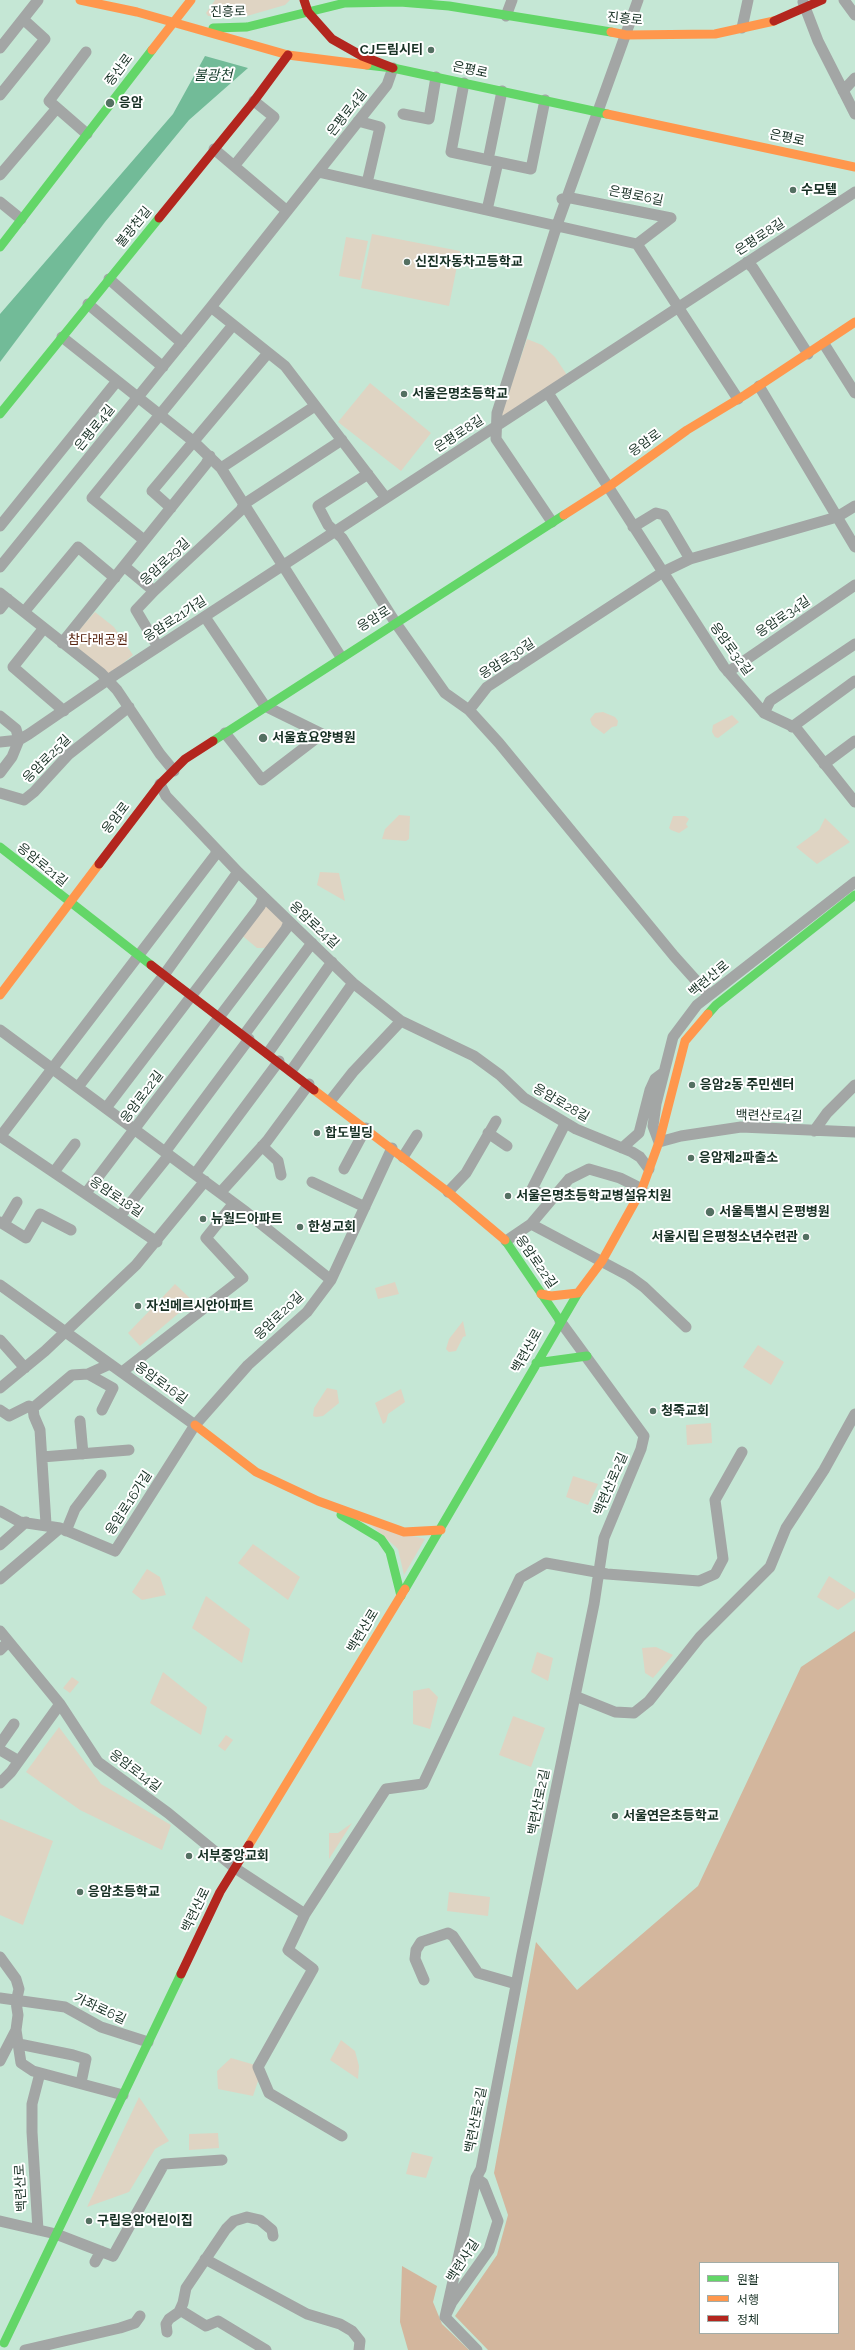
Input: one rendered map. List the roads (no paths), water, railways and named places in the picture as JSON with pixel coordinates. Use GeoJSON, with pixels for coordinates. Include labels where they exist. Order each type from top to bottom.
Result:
{"type":"FeatureCollection","features":[{"type":"Feature","properties":{"kind":"main road","name":"은평로"},"geometry":{"type":"LineString","coordinates":[[80,0],[173,22],[288,55],[393,68],[855,167]]}},
{"type":"Feature","properties":{"kind":"main road","name":"증산로"},"geometry":{"type":"LineString","coordinates":[[0,247],[191,0]]}},
{"type":"Feature","properties":{"kind":"main road"},"geometry":{"type":"LineString","coordinates":[[304,0],[308,12],[332,39],[362,56],[393,68]]}},
{"type":"Feature","properties":{"kind":"main road","name":"진흥로"},"geometry":{"type":"LineString","coordinates":[[173,22],[219,29],[240,28],[346,3],[400,1],[465,4],[506,16],[626,35],[714,34],[777,20],[804,4],[822,0]]}},
{"type":"Feature","properties":{"kind":"main road","name":"불광천길"},"geometry":{"type":"LineString","coordinates":[[0,414],[254,101],[288,55]]}},
{"type":"Feature","properties":{"kind":"main road","name":"응암로"},"geometry":{"type":"LineString","coordinates":[[2,990],[160,784],[185,759],[395,622],[607,487],[687,430],[759,386],[855,322]]}},
{"type":"Feature","properties":{"kind":"main road","name":"응암로21길"},"geometry":{"type":"LineString","coordinates":[[0,847],[68,902]]}},
{"type":"Feature","properties":{"kind":"main road","name":"백련산로"},"geometry":{"type":"LineString","coordinates":[[3,2338],[56,2234],[218,1897],[441,1530],[560,1321],[578,1293],[602,1261],[642,1189],[659,1142],[685,1041],[716,1004],[855,895]]}},
{"type":"Feature","properties":{"kind":"main road","name":"응암로22길"},"geometry":{"type":"LineString","coordinates":[[68,902],[331,1100],[448,1192],[506,1241],[560,1321]]}},
{"type":"Feature","properties":{"kind":"main road"},"geometry":{"type":"LineString","coordinates":[[541,1294],[550,1296],[578,1293]]}},
{"type":"Feature","properties":{"kind":"main road"},"geometry":{"type":"LineString","coordinates":[[536,1363],[587,1356]]}},
{"type":"Feature","properties":{"kind":"main road"},"geometry":{"type":"LineString","coordinates":[[195,1425],[256,1472],[318,1501],[404,1532],[441,1530]]}},
{"type":"Feature","properties":{"kind":"main road"},"geometry":{"type":"LineString","coordinates":[[318,1501],[381,1539],[390,1552],[401,1596]]}},
{"type":"Feature","properties":{"kind":"street"},"geometry":{"type":"LineString","coordinates":[[0,48],[38,0]]}},
{"type":"Feature","properties":{"kind":"street"},"geometry":{"type":"LineString","coordinates":[[506,16],[512,0]]}},
{"type":"Feature","properties":{"kind":"street"},"geometry":{"type":"LineString","coordinates":[[552,522],[496,439],[497,413],[564,199],[638,0]]}},
{"type":"Feature","properties":{"kind":"street"},"geometry":{"type":"LineString","coordinates":[[742,28],[748,0]]}},
{"type":"Feature","properties":{"kind":"street"},"geometry":{"type":"LineString","coordinates":[[844,0],[855,15]]}},
{"type":"Feature","properties":{"kind":"street"},"geometry":{"type":"LineString","coordinates":[[804,4],[843,91],[855,114]]}},
{"type":"Feature","properties":{"kind":"street"},"geometry":{"type":"LineString","coordinates":[[0,95],[45,39],[23,19]]}},
{"type":"Feature","properties":{"kind":"street"},"geometry":{"type":"LineString","coordinates":[[86,52],[49,101],[87,134]]}},
{"type":"Feature","properties":{"kind":"street","name":"은평로4길"},"geometry":{"type":"LineString","coordinates":[[0,567],[163,367],[387,85],[393,68]]}},
{"type":"Feature","properties":{"kind":"street"},"geometry":{"type":"LineString","coordinates":[[403,114],[429,119],[436,77]]}},
{"type":"Feature","properties":{"kind":"street"},"geometry":{"type":"LineString","coordinates":[[843,91],[855,78]]}},
{"type":"Feature","properties":{"kind":"street"},"geometry":{"type":"LineString","coordinates":[[464,83],[451,152],[531,169],[545,100]]}},
{"type":"Feature","properties":{"kind":"street"},"geometry":{"type":"LineString","coordinates":[[487,210],[502,91]]}},
{"type":"Feature","properties":{"kind":"street"},"geometry":{"type":"LineString","coordinates":[[234,166],[274,117],[254,101]]}},
{"type":"Feature","properties":{"kind":"street"},"geometry":{"type":"LineString","coordinates":[[0,175],[57,108]]}},
{"type":"Feature","properties":{"kind":"street"},"geometry":{"type":"LineString","coordinates":[[358,121],[380,127],[367,183]]}},
{"type":"Feature","properties":{"kind":"street"},"geometry":{"type":"LineString","coordinates":[[214,149],[287,211]]}},
{"type":"Feature","properties":{"kind":"street"},"geometry":{"type":"LineString","coordinates":[[318,172],[637,244],[679,306],[738,399]]}},
{"type":"Feature","properties":{"kind":"street","name":"은평로8길"},"geometry":{"type":"LineString","coordinates":[[283,566],[855,192]]}},
{"type":"Feature","properties":{"kind":"street","name":"은평로6길"},"geometry":{"type":"LineString","coordinates":[[564,199],[671,218],[637,244]]}},
{"type":"Feature","properties":{"kind":"street"},"geometry":{"type":"LineString","coordinates":[[0,202],[21,219]]}},
{"type":"Feature","properties":{"kind":"street"},"geometry":{"type":"LineString","coordinates":[[746,262],[753,268],[808,354]]}},
{"type":"Feature","properties":{"kind":"street"},"geometry":{"type":"LineString","coordinates":[[109,279],[182,343]]}},
{"type":"Feature","properties":{"kind":"street"},"geometry":{"type":"LineString","coordinates":[[88,304],[163,367]]}},
{"type":"Feature","properties":{"kind":"street"},"geometry":{"type":"LineString","coordinates":[[211,307],[285,366],[386,498]]}},
{"type":"Feature","properties":{"kind":"street"},"geometry":{"type":"LineString","coordinates":[[144,540],[92,498],[233,325]]}},
{"type":"Feature","properties":{"kind":"street"},"geometry":{"type":"LineString","coordinates":[[62,337],[193,441],[221,468],[341,657]]}},
{"type":"Feature","properties":{"kind":"street"},"geometry":{"type":"LineString","coordinates":[[824,344],[855,393]]}},
{"type":"Feature","properties":{"kind":"street"},"geometry":{"type":"LineString","coordinates":[[171,508],[152,491],[268,353]]}},
{"type":"Feature","properties":{"kind":"street"},"geometry":{"type":"LineString","coordinates":[[0,526],[117,381]]}},
{"type":"Feature","properties":{"kind":"street"},"geometry":{"type":"LineString","coordinates":[[759,386],[855,547]]}},
{"type":"Feature","properties":{"kind":"street","name":"응암로32길"},"geometry":{"type":"LineString","coordinates":[[548,393],[663,572],[667,582],[728,672],[764,713],[792,727],[855,802]]}},
{"type":"Feature","properties":{"kind":"street"},"geometry":{"type":"LineString","coordinates":[[221,468],[316,406]]}},
{"type":"Feature","properties":{"kind":"street","name":"응암로29길"},"geometry":{"type":"LineString","coordinates":[[158,647],[136,610],[154,591],[241,510],[244,504],[342,440]]}},
{"type":"Feature","properties":{"kind":"street","name":"응암로29길"},"geometry":{"type":"LineString","coordinates":[[62,643],[171,508],[210,456]]}},
{"type":"Feature","properties":{"kind":"street"},"geometry":{"type":"LineString","coordinates":[[368,474],[318,506],[328,525],[342,538],[395,622],[445,693],[469,710],[504,749],[674,956],[709,995]]}},
{"type":"Feature","properties":{"kind":"street"},"geometry":{"type":"LineString","coordinates":[[663,572],[690,559],[837,517],[855,506]]}},
{"type":"Feature","properties":{"kind":"street"},"geometry":{"type":"LineString","coordinates":[[633,527],[656,513],[664,516],[690,559]]}},
{"type":"Feature","properties":{"kind":"street"},"geometry":{"type":"LineString","coordinates":[[24,612],[78,547],[115,578]]}},
{"type":"Feature","properties":{"kind":"street"},"geometry":{"type":"LineString","coordinates":[[124,566],[154,591]]}},
{"type":"Feature","properties":{"kind":"street","name":"응암로21가길"},"geometry":{"type":"LineString","coordinates":[[0,742],[19,740],[283,566]]}},
{"type":"Feature","properties":{"kind":"street","name":"응암로30길"},"geometry":{"type":"LineString","coordinates":[[469,710],[487,687],[663,572]]}},
{"type":"Feature","properties":{"kind":"street","name":"응암로34길"},"geometry":{"type":"LineString","coordinates":[[728,672],[855,585]]}},
{"type":"Feature","properties":{"kind":"street"},"geometry":{"type":"LineString","coordinates":[[0,609],[4,596],[108,681],[117,690],[160,754],[174,771]]}},
{"type":"Feature","properties":{"kind":"street"},"geometry":{"type":"LineString","coordinates":[[205,617],[265,706],[322,734],[262,780],[225,733]]}},
{"type":"Feature","properties":{"kind":"street"},"geometry":{"type":"LineString","coordinates":[[44,628],[13,667],[64,711]]}},
{"type":"Feature","properties":{"kind":"street"},"geometry":{"type":"LineString","coordinates":[[764,713],[770,701],[855,644]]}},
{"type":"Feature","properties":{"kind":"street"},"geometry":{"type":"LineString","coordinates":[[792,727],[855,682]]}},
{"type":"Feature","properties":{"kind":"street","name":"응암로25길"},"geometry":{"type":"LineString","coordinates":[[0,793],[24,800],[34,792],[68,755],[129,707]]}},
{"type":"Feature","properties":{"kind":"street"},"geometry":{"type":"LineString","coordinates":[[0,716],[16,729],[19,740],[12,757],[0,773]]}},
{"type":"Feature","properties":{"kind":"street"},"geometry":{"type":"LineString","coordinates":[[824,764],[855,741]]}},
{"type":"Feature","properties":{"kind":"street","name":"응암로24길"},"geometry":{"type":"LineString","coordinates":[[160,784],[166,796],[238,872],[353,983],[401,1021],[474,1056]]}},
{"type":"Feature","properties":{"kind":"street"},"geometry":{"type":"LineString","coordinates":[[0,1136],[137,954],[216,854],[216,849]]}},
{"type":"Feature","properties":{"kind":"street"},"geometry":{"type":"LineString","coordinates":[[78,1087],[164,975],[238,872]]}},
{"type":"Feature","properties":{"kind":"street","name":"백련산로"},"geometry":{"type":"LineString","coordinates":[[659,1142],[653,1126],[673,1037],[697,1005],[855,882]]}},
{"type":"Feature","properties":{"kind":"street","name":"응암로22길"},"geometry":{"type":"LineString","coordinates":[[106,1108],[190,995],[260,906],[264,897]]}},
{"type":"Feature","properties":{"kind":"street","name":"백련산로"},"geometry":{"type":"LineString","coordinates":[[676,1078],[686,1056],[703,1027],[722,1007],[771,967],[855,905]]}},
{"type":"Feature","properties":{"kind":"street","name":"응암로22길"},"geometry":{"type":"LineString","coordinates":[[86,1193],[286,929],[289,922]]}},
{"type":"Feature","properties":{"kind":"street"},"geometry":{"type":"LineString","coordinates":[[120,1216],[167,1154],[312,943]]}},
{"type":"Feature","properties":{"kind":"street"},"geometry":{"type":"LineString","coordinates":[[268,1053],[332,962]]}},
{"type":"Feature","properties":{"kind":"street"},"geometry":{"type":"LineString","coordinates":[[291,1071],[353,983]]}},
{"type":"Feature","properties":{"kind":"street"},"geometry":{"type":"LineString","coordinates":[[331,1100],[353,1072],[401,1021]]}},
{"type":"Feature","properties":{"kind":"street"},"geometry":{"type":"LineString","coordinates":[[0,1030],[234,1203],[331,1280],[392,1148]]}},
{"type":"Feature","properties":{"kind":"street","name":"응암로28길"},"geometry":{"type":"LineString","coordinates":[[474,1056],[500,1075],[524,1098],[565,1124],[640,1156],[649,1169]]}},
{"type":"Feature","properties":{"kind":"street"},"geometry":{"type":"LineString","coordinates":[[195,1174],[279,1061]]}},
{"type":"Feature","properties":{"kind":"street"},"geometry":{"type":"LineString","coordinates":[[622,1148],[639,1133],[650,1090],[655,1079],[664,1072]]}},
{"type":"Feature","properties":{"kind":"street"},"geometry":{"type":"LineString","coordinates":[[220,1193],[262,1146],[309,1084]]}},
{"type":"Feature","properties":{"kind":"street"},"geometry":{"type":"LineString","coordinates":[[814,1131],[818,1123],[855,1085]]}},
{"type":"Feature","properties":{"kind":"street"},"geometry":{"type":"LineString","coordinates":[[448,1192],[466,1173],[496,1121]]}},
{"type":"Feature","properties":{"kind":"street"},"geometry":{"type":"LineString","coordinates":[[550,1199],[532,1189],[565,1124]]}},
{"type":"Feature","properties":{"kind":"street"},"geometry":{"type":"LineString","coordinates":[[344,1170],[366,1128]]}},
{"type":"Feature","properties":{"kind":"street","name":"백련산로4길"},"geometry":{"type":"LineString","coordinates":[[659,1142],[681,1136],[741,1128],[855,1132]]}},
{"type":"Feature","properties":{"kind":"street"},"geometry":{"type":"LineString","coordinates":[[488,1133],[507,1146]]}},
{"type":"Feature","properties":{"kind":"street"},"geometry":{"type":"LineString","coordinates":[[403,1157],[417,1135]]}},
{"type":"Feature","properties":{"kind":"street","name":"응암로18길"},"geometry":{"type":"LineString","coordinates":[[0,1136],[157,1242]]}},
{"type":"Feature","properties":{"kind":"street"},"geometry":{"type":"LineString","coordinates":[[54,1172],[74,1144]]}},
{"type":"Feature","properties":{"kind":"street"},"geometry":{"type":"LineString","coordinates":[[262,1146],[278,1161],[281,1175]]}},
{"type":"Feature","properties":{"kind":"street"},"geometry":{"type":"LineString","coordinates":[[506,1241],[531,1224],[550,1199],[569,1179],[589,1169],[620,1178],[642,1189]]}},
{"type":"Feature","properties":{"kind":"street"},"geometry":{"type":"LineString","coordinates":[[0,1388],[66,1332],[107,1293],[157,1242],[205,1182]]}},
{"type":"Feature","properties":{"kind":"street"},"geometry":{"type":"LineString","coordinates":[[312,1182],[365,1207]]}},
{"type":"Feature","properties":{"kind":"street"},"geometry":{"type":"LineString","coordinates":[[17,1202],[2,1223],[26,1238],[40,1214],[71,1230]]}},
{"type":"Feature","properties":{"kind":"street"},"geometry":{"type":"LineString","coordinates":[[122,1372],[243,1278],[206,1238],[234,1203]]}},
{"type":"Feature","properties":{"kind":"street"},"geometry":{"type":"LineString","coordinates":[[531,1224],[602,1261],[644,1287],[686,1326]]}},
{"type":"Feature","properties":{"kind":"street","name":"응암로20길"},"geometry":{"type":"LineString","coordinates":[[195,1425],[248,1365],[307,1312],[331,1280]]}},
{"type":"Feature","properties":{"kind":"street","name":"응암로16길"},"geometry":{"type":"LineString","coordinates":[[0,1285],[195,1425]]}},
{"type":"Feature","properties":{"kind":"street","name":"백련산로2길"},"geometry":{"type":"LineString","coordinates":[[445,2317],[476,2178],[481,2169],[516,1984],[575,1696],[604,1538],[641,1449],[644,1436],[560,1321]]}},
{"type":"Feature","properties":{"kind":"street"},"geometry":{"type":"LineString","coordinates":[[0,1340],[25,1368]]}},
{"type":"Feature","properties":{"kind":"street"},"geometry":{"type":"LineString","coordinates":[[33,1408],[72,1375],[88,1374],[110,1364]]}},
{"type":"Feature","properties":{"kind":"street"},"geometry":{"type":"LineString","coordinates":[[88,1374],[113,1388],[102,1410]]}},
{"type":"Feature","properties":{"kind":"street"},"geometry":{"type":"LineString","coordinates":[[0,1410],[8,1416],[29,1406],[33,1408]]}},
{"type":"Feature","properties":{"kind":"street"},"geometry":{"type":"LineString","coordinates":[[1,1512],[20,1522],[46,1524],[40,1430],[34,1416],[33,1408]]}},
{"type":"Feature","properties":{"kind":"street"},"geometry":{"type":"LineString","coordinates":[[575,1696],[615,1712],[634,1713],[649,1701],[700,1637],[770,1567],[786,1528],[824,1470],[855,1414]]}},
{"type":"Feature","properties":{"kind":"street"},"geometry":{"type":"LineString","coordinates":[[80,1420],[83,1454]]}},
{"type":"Feature","properties":{"kind":"street","name":"응암로16가길"},"geometry":{"type":"LineString","coordinates":[[46,1524],[63,1529],[115,1551],[195,1425]]}},
{"type":"Feature","properties":{"kind":"street"},"geometry":{"type":"LineString","coordinates":[[42,1457],[129,1450]]}},
{"type":"Feature","properties":{"kind":"street"},"geometry":{"type":"LineString","coordinates":[[342,2136],[269,2093],[258,2066],[314,1969],[288,1950],[305,1914],[386,1789],[423,1784],[520,1578],[546,1563],[598,1573],[699,1580],[715,1574],[724,1559],[715,1500],[742,1452]]}},
{"type":"Feature","properties":{"kind":"street"},"geometry":{"type":"LineString","coordinates":[[0,1579],[63,1529],[75,1509],[101,1475]]}},
{"type":"Feature","properties":{"kind":"street"},"geometry":{"type":"LineString","coordinates":[[0,1545],[26,1522]]}},
{"type":"Feature","properties":{"kind":"street","name":"응암로14길"},"geometry":{"type":"LineString","coordinates":[[0,1631],[60,1704],[98,1762],[168,1813],[235,1868],[305,1914]]}},
{"type":"Feature","properties":{"kind":"street"},"geometry":{"type":"LineString","coordinates":[[0,1650],[8,1642]]}},
{"type":"Feature","properties":{"kind":"street"},"geometry":{"type":"LineString","coordinates":[[0,1784],[19,1761],[60,1704]]}},
{"type":"Feature","properties":{"kind":"street"},"geometry":{"type":"LineString","coordinates":[[0,1744],[14,1724]]}},
{"type":"Feature","properties":{"kind":"street"},"geometry":{"type":"LineString","coordinates":[[0,1750],[19,1761]]}},
{"type":"Feature","properties":{"kind":"street"},"geometry":{"type":"LineString","coordinates":[[424,1980],[415,1959],[420,1942],[448,1933],[453,1936],[478,1973],[516,1984]]}},
{"type":"Feature","properties":{"kind":"street"},"geometry":{"type":"LineString","coordinates":[[0,1956],[16,1979],[20,1989],[16,2002],[18,2015],[16,2030],[21,2063],[33,2071],[123,2095]]}},
{"type":"Feature","properties":{"kind":"street","name":"가좌로6길"},"geometry":{"type":"LineString","coordinates":[[0,1998],[16,2002],[64,2007],[101,2027],[148,2042]]}},
{"type":"Feature","properties":{"kind":"street"},"geometry":{"type":"LineString","coordinates":[[0,2061],[16,2030]]}},
{"type":"Feature","properties":{"kind":"street"},"geometry":{"type":"LineString","coordinates":[[19,2044],[73,2054],[86,2059],[81,2083]]}},
{"type":"Feature","properties":{"kind":"street","name":"백련산로"},"geometry":{"type":"LineString","coordinates":[[38,2230],[32,2132],[32,2104],[40,2073]]}},
{"type":"Feature","properties":{"kind":"street"},"geometry":{"type":"LineString","coordinates":[[56,2234],[113,2256],[164,2164],[222,2160]]}},
{"type":"Feature","properties":{"kind":"street","name":"백련사길"},"geometry":{"type":"LineString","coordinates":[[445,2317],[452,2302],[490,2250],[498,2221],[483,2183],[476,2178]]}},
{"type":"Feature","properties":{"kind":"street"},"geometry":{"type":"LineString","coordinates":[[167,2332],[166,2324],[180,2310],[186,2288],[226,2229],[241,2218],[260,2220],[266,2223],[273,2236]]}},
{"type":"Feature","properties":{"kind":"street","name":"백련산로"},"geometry":{"type":"LineString","coordinates":[[0,2221],[56,2234]]}},
{"type":"Feature","properties":{"kind":"street"},"geometry":{"type":"LineString","coordinates":[[95,2262],[101,2251]]}},
{"type":"Feature","properties":{"kind":"street"},"geometry":{"type":"LineString","coordinates":[[205,2259],[307,2314],[340,2324],[352,2331],[360,2341],[359,2350]]}},
{"type":"Feature","properties":{"kind":"street"},"geometry":{"type":"LineString","coordinates":[[180,2310],[206,2326],[218,2321],[266,2350]]}},
{"type":"Feature","properties":{"kind":"street"},"geometry":{"type":"LineString","coordinates":[[445,2317],[477,2350]]}},
{"type":"Feature","properties":{"kind":"street"},"geometry":{"type":"LineString","coordinates":[[26,2350],[137,2319]]}},
{"type":"Feature","properties":{"kind":"water","name":"불광천"},"geometry":{"type":"Polygon","coordinates":[[[205,56],[248,68],[189,120],[105,222],[0,362],[0,314],[173,114],[205,56]]]}},
{"type":"Feature","properties":{"kind":"place","name":"CJ드림시티"},"geometry":{"type":"Point","coordinates":[431,50]}},
{"type":"Feature","properties":{"kind":"place","name":"응암"},"geometry":{"type":"Point","coordinates":[110,103]}},
{"type":"Feature","properties":{"kind":"place","name":"수모텔"},"geometry":{"type":"Point","coordinates":[793,190]}},
{"type":"Feature","properties":{"kind":"place","name":"신진자동차고등학교"},"geometry":{"type":"Point","coordinates":[407,262]}},
{"type":"Feature","properties":{"kind":"place","name":"서울은명초등학교"},"geometry":{"type":"Point","coordinates":[404,394]}},
{"type":"Feature","properties":{"kind":"place","name":"서울효요양병원"},"geometry":{"type":"Point","coordinates":[263,738]}},
{"type":"Feature","properties":{"kind":"place","name":"응암2동 주민센터"},"geometry":{"type":"Point","coordinates":[692,1085]}},
{"type":"Feature","properties":{"kind":"place","name":"합도빌딩"},"geometry":{"type":"Point","coordinates":[317,1133]}},
{"type":"Feature","properties":{"kind":"place","name":"응암제2파출소"},"geometry":{"type":"Point","coordinates":[691,1158]}},
{"type":"Feature","properties":{"kind":"place","name":"서울은명초등학교병설유치원"},"geometry":{"type":"Point","coordinates":[508,1196]}},
{"type":"Feature","properties":{"kind":"place","name":"서울특별시 은평병원"},"geometry":{"type":"Point","coordinates":[710,1212]}},
{"type":"Feature","properties":{"kind":"place","name":"뉴월드아파트"},"geometry":{"type":"Point","coordinates":[203,1219]}},
{"type":"Feature","properties":{"kind":"place","name":"한성교회"},"geometry":{"type":"Point","coordinates":[300,1227]}},
{"type":"Feature","properties":{"kind":"place","name":"서울시립 은평청소년수련관"},"geometry":{"type":"Point","coordinates":[806,1237]}},
{"type":"Feature","properties":{"kind":"place","name":"자선메르시안아파트"},"geometry":{"type":"Point","coordinates":[138,1306]}},
{"type":"Feature","properties":{"kind":"place","name":"청죽교회"},"geometry":{"type":"Point","coordinates":[653,1411]}},
{"type":"Feature","properties":{"kind":"place","name":"서울연은초등학교"},"geometry":{"type":"Point","coordinates":[615,1816]}},
{"type":"Feature","properties":{"kind":"place","name":"서부중앙교회"},"geometry":{"type":"Point","coordinates":[189,1856]}},
{"type":"Feature","properties":{"kind":"place","name":"응암초등학교"},"geometry":{"type":"Point","coordinates":[80,1892]}},
{"type":"Feature","properties":{"kind":"place","name":"구립응압어린이집"},"geometry":{"type":"Point","coordinates":[89,2221]}},
{"type":"Feature","properties":{"kind":"park label","name":"참다래공원"},"geometry":{"type":"Point","coordinates":[98,640]}}]}
